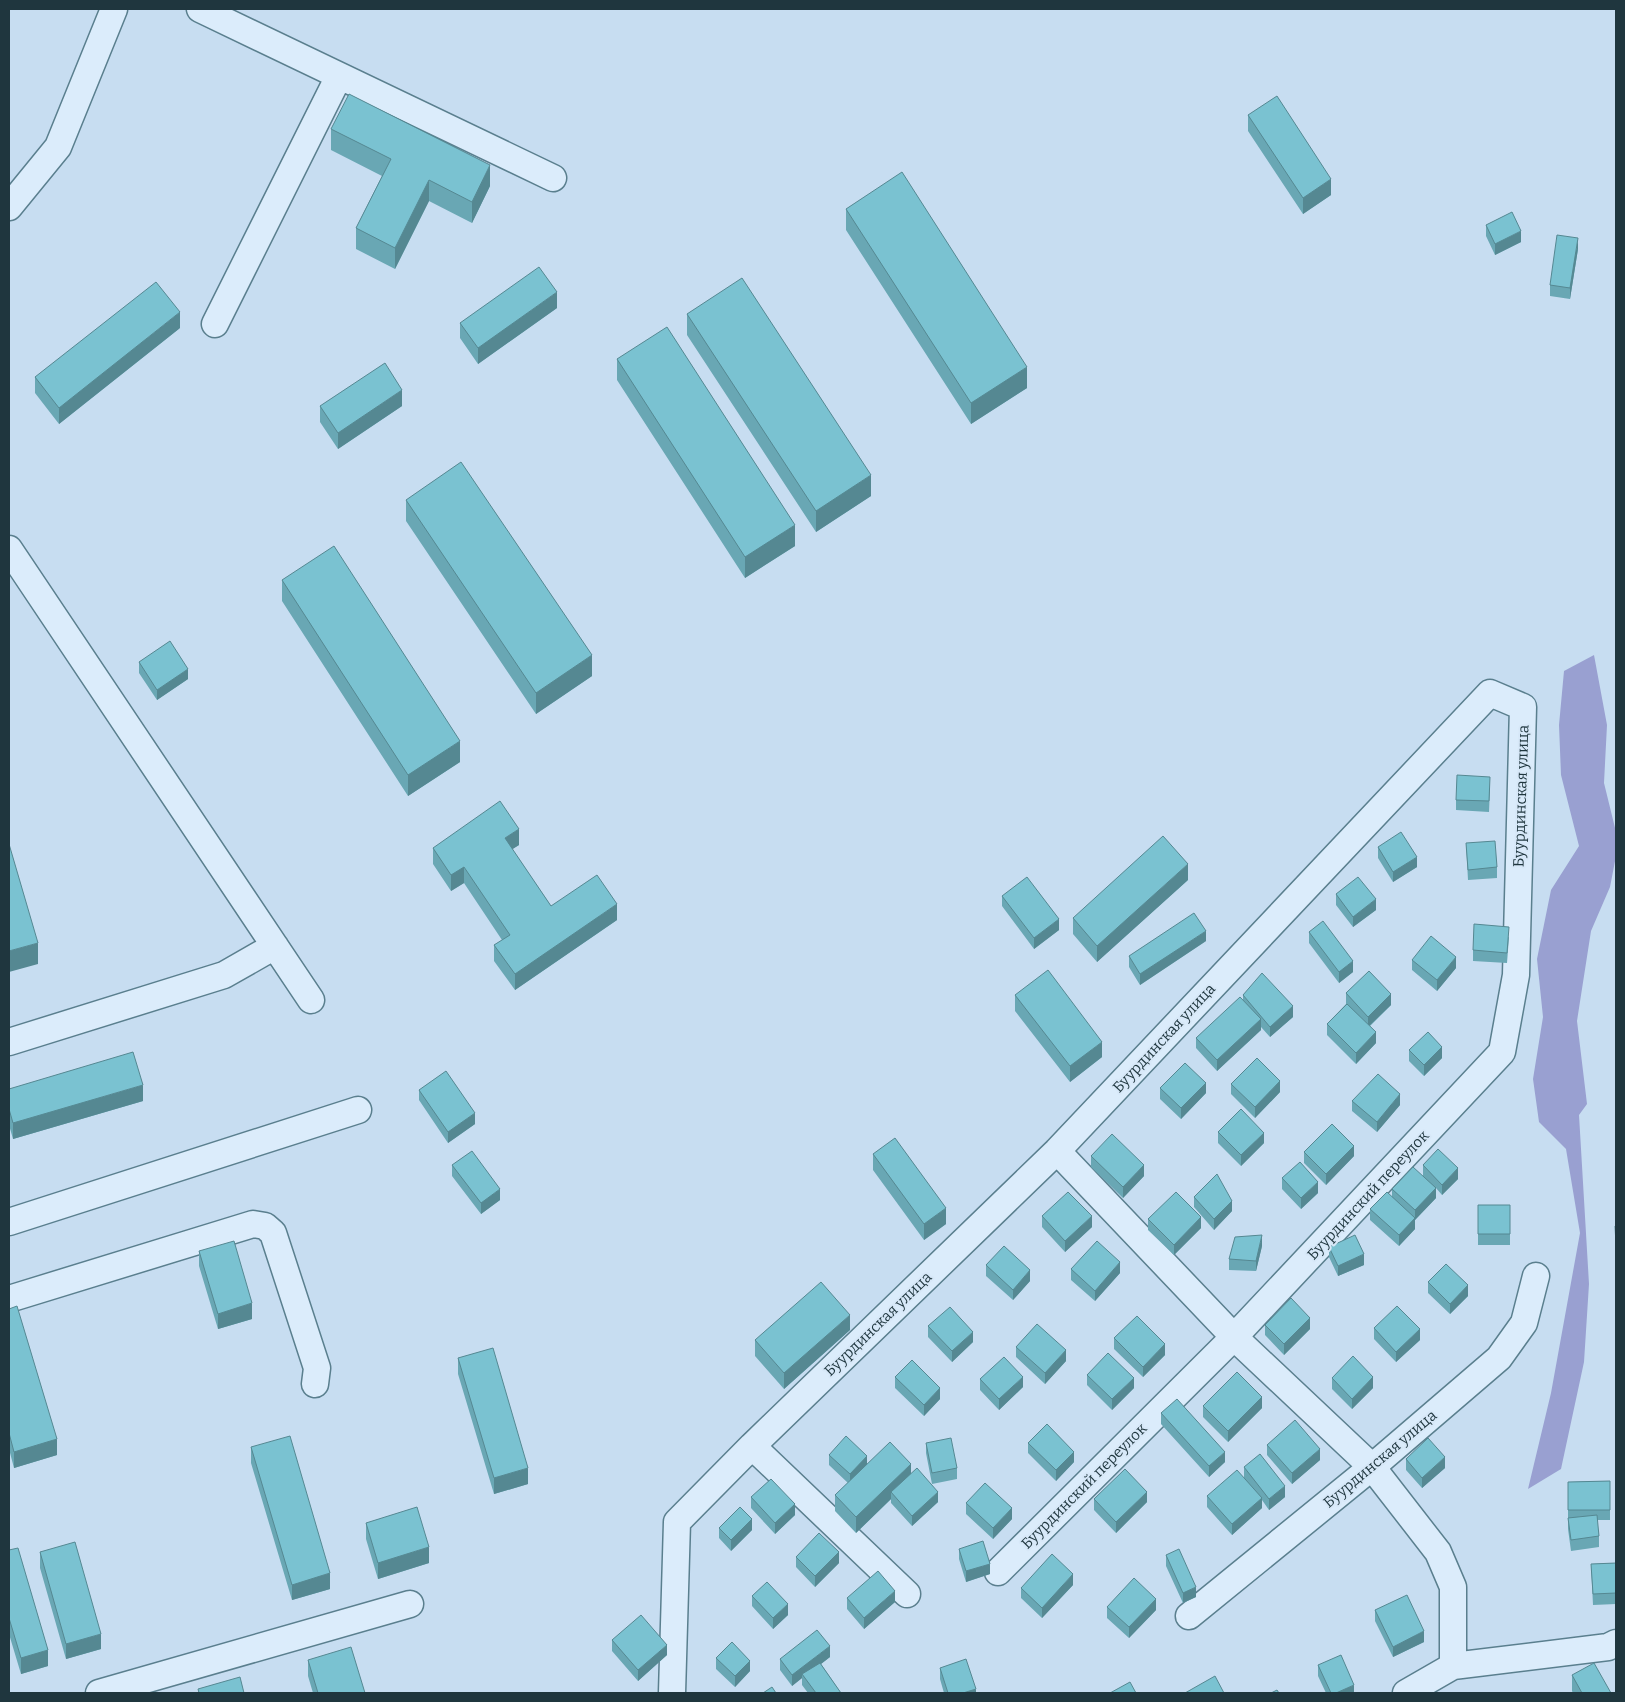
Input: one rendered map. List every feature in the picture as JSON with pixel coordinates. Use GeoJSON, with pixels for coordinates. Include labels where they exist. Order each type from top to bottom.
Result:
{"type":"FeatureCollection","features":[{"type":"Feature","properties":{"kind":"street"},"geometry":{"type":"LineString","coordinates":[[9,207],[58,147],[114,9]]}},
{"type":"Feature","properties":{"kind":"street"},"geometry":{"type":"LineString","coordinates":[[200,9],[553,178]]}},
{"type":"Feature","properties":{"kind":"street"},"geometry":{"type":"LineString","coordinates":[[215,324],[339,76]]}},
{"type":"Feature","properties":{"kind":"street"},"geometry":{"type":"LineString","coordinates":[[9,549],[311,1000]]}},
{"type":"Feature","properties":{"kind":"street","name":"Буурдинская улица"},"geometry":{"type":"LineString","coordinates":[[672,1693],[677,1522],[752,1446],[1057,1151],[1490,693],[1524,707],[1516,976],[1502,1052]]}},
{"type":"Feature","properties":{"kind":"street"},"geometry":{"type":"LineString","coordinates":[[9,1042],[224,975],[275,946]]}},
{"type":"Feature","properties":{"kind":"street","name":"Буурдинский переулок"},"geometry":{"type":"LineString","coordinates":[[998,1572],[1234,1337],[1502,1052]]}},
{"type":"Feature","properties":{"kind":"street"},"geometry":{"type":"LineString","coordinates":[[9,1222],[358,1110]]}},
{"type":"Feature","properties":{"kind":"street"},"geometry":{"type":"LineString","coordinates":[[1057,1151],[1234,1337],[1372,1468],[1438,1552],[1453,1588],[1453,1666]]}},
{"type":"Feature","properties":{"kind":"street"},"geometry":{"type":"LineString","coordinates":[[9,1299],[253,1224],[265,1226],[273,1233],[317,1368],[314,1384]]}},
{"type":"Feature","properties":{"kind":"street","name":"Буурдинская улица"},"geometry":{"type":"LineString","coordinates":[[1189,1616],[1372,1468],[1499,1358],[1524,1323],[1536,1276]]}},
{"type":"Feature","properties":{"kind":"street"},"geometry":{"type":"LineString","coordinates":[[752,1446],[907,1594]]}},
{"type":"Feature","properties":{"kind":"street"},"geometry":{"type":"LineString","coordinates":[[99,1693],[410,1604]]}},
{"type":"Feature","properties":{"kind":"street"},"geometry":{"type":"LineString","coordinates":[[1406,1693],[1453,1666],[1608,1647],[1616,1643]]}},
{"type":"Feature","properties":{"kind":"shaded area"},"geometry":{"type":"Polygon","coordinates":[[[1594,655],[1607,725],[1604,783],[1616,832],[1616,856],[1610,887],[1591,931],[1577,1021],[1587,1104],[1579,1115],[1589,1284],[1584,1362],[1561,1469],[1528,1489],[1551,1393],[1580,1233],[1566,1149],[1539,1122],[1533,1079],[1543,1017],[1537,959],[1551,890],[1579,846],[1561,775],[1559,725],[1564,671],[1594,655]]]}},
{"type":"Feature","properties":{"kind":"building"},"geometry":{"type":"Polygon","coordinates":[[[349,94],[490,165],[472,202],[429,180],[395,248],[356,228],[391,159],[331,129],[349,94]]]}},
{"type":"Feature","properties":{"kind":"building"},"geometry":{"type":"Polygon","coordinates":[[[1277,96],[1331,179],[1303,198],[1248,115],[1277,96]]]}},
{"type":"Feature","properties":{"kind":"building"},"geometry":{"type":"Polygon","coordinates":[[[902,172],[1027,367],[971,403],[846,209],[902,172]]]}},
{"type":"Feature","properties":{"kind":"building"},"geometry":{"type":"Polygon","coordinates":[[[1512,212],[1521,231],[1495,244],[1486,225],[1512,212]]]}},
{"type":"Feature","properties":{"kind":"building"},"geometry":{"type":"Polygon","coordinates":[[[1557,235],[1578,238],[1570,288],[1550,285],[1557,235]]]}},
{"type":"Feature","properties":{"kind":"building"},"geometry":{"type":"Polygon","coordinates":[[[539,267],[557,292],[478,348],[460,323],[539,267]]]}},
{"type":"Feature","properties":{"kind":"building"},"geometry":{"type":"Polygon","coordinates":[[[742,278],[871,475],[816,511],[687,314],[742,278]]]}},
{"type":"Feature","properties":{"kind":"building"},"geometry":{"type":"Polygon","coordinates":[[[156,282],[180,312],[59,408],[35,377],[156,282]]]}},
{"type":"Feature","properties":{"kind":"building"},"geometry":{"type":"Polygon","coordinates":[[[667,327],[795,525],[745,557],[617,359],[667,327]]]}},
{"type":"Feature","properties":{"kind":"building"},"geometry":{"type":"Polygon","coordinates":[[[385,363],[402,390],[338,433],[320,406],[385,363]]]}},
{"type":"Feature","properties":{"kind":"building"},"geometry":{"type":"Polygon","coordinates":[[[461,462],[592,655],[536,693],[406,500],[461,462]]]}},
{"type":"Feature","properties":{"kind":"building"},"geometry":{"type":"Polygon","coordinates":[[[334,546],[460,741],[408,775],[282,580],[334,546]]]}},
{"type":"Feature","properties":{"kind":"building"},"geometry":{"type":"Polygon","coordinates":[[[170,641],[188,669],[157,690],[139,662],[170,641]]]}},
{"type":"Feature","properties":{"kind":"building"},"geometry":{"type":"Polygon","coordinates":[[[1457,775],[1490,777],[1489,801],[1456,800],[1457,775]]]}},
{"type":"Feature","properties":{"kind":"building"},"geometry":{"type":"Polygon","coordinates":[[[500,801],[519,829],[505,838],[551,906],[597,875],[617,904],[515,974],[494,945],[510,935],[464,867],[451,875],[433,848],[500,801]]]}},
{"type":"Feature","properties":{"kind":"building"},"geometry":{"type":"Polygon","coordinates":[[[1401,832],[1417,857],[1393,872],[1378,847],[1401,832]]]}},
{"type":"Feature","properties":{"kind":"building"},"geometry":{"type":"Polygon","coordinates":[[[1163,836],[1188,864],[1097,946],[1073,918],[1163,836]]]}},
{"type":"Feature","properties":{"kind":"building"},"geometry":{"type":"Polygon","coordinates":[[[1495,841],[1497,867],[1468,870],[1466,843],[1495,841]]]}},
{"type":"Feature","properties":{"kind":"building"},"geometry":{"type":"Polygon","coordinates":[[[9,844],[38,943],[9,951],[9,844]]]}},
{"type":"Feature","properties":{"kind":"building"},"geometry":{"type":"Polygon","coordinates":[[[1027,877],[1059,919],[1034,938],[1002,896],[1027,877]]]}},
{"type":"Feature","properties":{"kind":"building"},"geometry":{"type":"Polygon","coordinates":[[[1358,877],[1376,899],[1353,917],[1336,894],[1358,877]]]}},
{"type":"Feature","properties":{"kind":"building"},"geometry":{"type":"Polygon","coordinates":[[[1194,913],[1206,931],[1140,974],[1129,956],[1194,913]]]}},
{"type":"Feature","properties":{"kind":"building"},"geometry":{"type":"Polygon","coordinates":[[[1323,921],[1353,961],[1339,972],[1309,932],[1323,921]]]}},
{"type":"Feature","properties":{"kind":"building"},"geometry":{"type":"Polygon","coordinates":[[[1474,924],[1509,927],[1507,953],[1473,950],[1474,924]]]}},
{"type":"Feature","properties":{"kind":"building"},"geometry":{"type":"Polygon","coordinates":[[[1431,936],[1456,957],[1437,980],[1412,960],[1431,936]]]}},
{"type":"Feature","properties":{"kind":"building"},"geometry":{"type":"Polygon","coordinates":[[[1048,970],[1102,1042],[1070,1066],[1015,995],[1048,970]]]}},
{"type":"Feature","properties":{"kind":"building"},"geometry":{"type":"Polygon","coordinates":[[[1369,971],[1391,994],[1368,1017],[1346,993],[1369,971]]]}},
{"type":"Feature","properties":{"kind":"building"},"geometry":{"type":"Polygon","coordinates":[[[1262,973],[1293,1006],[1270,1027],[1243,995],[1262,973]]]}},
{"type":"Feature","properties":{"kind":"building"},"geometry":{"type":"Polygon","coordinates":[[[1240,997],[1261,1019],[1217,1060],[1196,1038],[1240,997]]]}},
{"type":"Feature","properties":{"kind":"building"},"geometry":{"type":"Polygon","coordinates":[[[1347,1004],[1376,1032],[1356,1053],[1327,1024],[1347,1004]]]}},
{"type":"Feature","properties":{"kind":"building"},"geometry":{"type":"Polygon","coordinates":[[[1428,1032],[1442,1047],[1424,1065],[1409,1050],[1428,1032]]]}},
{"type":"Feature","properties":{"kind":"building"},"geometry":{"type":"Polygon","coordinates":[[[133,1052],[143,1085],[13,1123],[9,1109],[9,1089],[133,1052]]]}},
{"type":"Feature","properties":{"kind":"building"},"geometry":{"type":"Polygon","coordinates":[[[1257,1058],[1280,1081],[1255,1107],[1231,1084],[1257,1058]]]}},
{"type":"Feature","properties":{"kind":"building"},"geometry":{"type":"Polygon","coordinates":[[[1185,1063],[1206,1083],[1181,1108],[1160,1088],[1185,1063]]]}},
{"type":"Feature","properties":{"kind":"building"},"geometry":{"type":"Polygon","coordinates":[[[446,1071],[475,1113],[448,1132],[419,1090],[446,1071]]]}},
{"type":"Feature","properties":{"kind":"building"},"geometry":{"type":"Polygon","coordinates":[[[1378,1074],[1400,1094],[1377,1122],[1352,1101],[1378,1074]]]}},
{"type":"Feature","properties":{"kind":"building"},"geometry":{"type":"Polygon","coordinates":[[[1241,1109],[1264,1133],[1241,1155],[1218,1132],[1241,1109]]]}},
{"type":"Feature","properties":{"kind":"building"},"geometry":{"type":"Polygon","coordinates":[[[1332,1124],[1354,1146],[1326,1174],[1304,1152],[1332,1124]]]}},
{"type":"Feature","properties":{"kind":"building"},"geometry":{"type":"Polygon","coordinates":[[[1112,1134],[1144,1165],[1123,1187],[1091,1156],[1112,1134]]]}},
{"type":"Feature","properties":{"kind":"building"},"geometry":{"type":"Polygon","coordinates":[[[895,1138],[946,1208],[924,1224],[873,1154],[895,1138]]]}},
{"type":"Feature","properties":{"kind":"building"},"geometry":{"type":"Polygon","coordinates":[[[1438,1149],[1458,1168],[1442,1185],[1423,1165],[1438,1149]]]}},
{"type":"Feature","properties":{"kind":"building"},"geometry":{"type":"Polygon","coordinates":[[[472,1151],[500,1189],[481,1203],[452,1165],[472,1151]]]}},
{"type":"Feature","properties":{"kind":"building"},"geometry":{"type":"Polygon","coordinates":[[[1300,1162],[1318,1182],[1301,1198],[1282,1178],[1300,1162]]]}},
{"type":"Feature","properties":{"kind":"building"},"geometry":{"type":"Polygon","coordinates":[[[1413,1167],[1436,1188],[1415,1210],[1392,1189],[1413,1167]]]}},
{"type":"Feature","properties":{"kind":"building"},"geometry":{"type":"Polygon","coordinates":[[[1217,1174],[1232,1201],[1214,1219],[1194,1197],[1217,1174]]]}},
{"type":"Feature","properties":{"kind":"building"},"geometry":{"type":"Polygon","coordinates":[[[1068,1192],[1092,1216],[1065,1241],[1042,1216],[1068,1192]]]}},
{"type":"Feature","properties":{"kind":"building"},"geometry":{"type":"Polygon","coordinates":[[[1176,1192],[1201,1217],[1174,1245],[1148,1219],[1176,1192]]]}},
{"type":"Feature","properties":{"kind":"building"},"geometry":{"type":"Polygon","coordinates":[[[1387,1192],[1415,1218],[1399,1235],[1370,1209],[1387,1192]]]}},
{"type":"Feature","properties":{"kind":"building"},"geometry":{"type":"Polygon","coordinates":[[[1478,1205],[1510,1205],[1510,1234],[1478,1234],[1478,1205]]]}},
{"type":"Feature","properties":{"kind":"building"},"geometry":{"type":"Polygon","coordinates":[[[1262,1235],[1256,1261],[1229,1259],[1235,1237],[1262,1235]]]}},
{"type":"Feature","properties":{"kind":"building"},"geometry":{"type":"Polygon","coordinates":[[[1355,1235],[1364,1254],[1338,1266],[1329,1247],[1355,1235]]]}},
{"type":"Feature","properties":{"kind":"building"},"geometry":{"type":"Polygon","coordinates":[[[234,1241],[252,1303],[218,1314],[199,1251],[234,1241]]]}},
{"type":"Feature","properties":{"kind":"building"},"geometry":{"type":"Polygon","coordinates":[[[1097,1241],[1120,1262],[1095,1291],[1071,1269],[1097,1241]]]}},
{"type":"Feature","properties":{"kind":"building"},"geometry":{"type":"Polygon","coordinates":[[[1004,1246],[1030,1270],[1013,1290],[986,1265],[1004,1246]]]}},
{"type":"Feature","properties":{"kind":"building"},"geometry":{"type":"Polygon","coordinates":[[[1446,1264],[1468,1285],[1450,1304],[1428,1282],[1446,1264]]]}},
{"type":"Feature","properties":{"kind":"building"},"geometry":{"type":"Polygon","coordinates":[[[821,1282],[850,1315],[784,1373],[755,1340],[821,1282]]]}},
{"type":"Feature","properties":{"kind":"building"},"geometry":{"type":"Polygon","coordinates":[[[1291,1298],[1310,1318],[1284,1344],[1265,1325],[1291,1298]]]}},
{"type":"Feature","properties":{"kind":"building"},"geometry":{"type":"Polygon","coordinates":[[[17,1306],[57,1439],[14,1452],[9,1433],[9,1309],[17,1306]]]}},
{"type":"Feature","properties":{"kind":"building"},"geometry":{"type":"Polygon","coordinates":[[[1397,1306],[1420,1329],[1396,1352],[1374,1328],[1397,1306]]]}},
{"type":"Feature","properties":{"kind":"building"},"geometry":{"type":"Polygon","coordinates":[[[950,1307],[973,1332],[952,1351],[928,1326],[950,1307]]]}},
{"type":"Feature","properties":{"kind":"building"},"geometry":{"type":"Polygon","coordinates":[[[1137,1316],[1165,1344],[1143,1367],[1114,1338],[1137,1316]]]}},
{"type":"Feature","properties":{"kind":"building"},"geometry":{"type":"Polygon","coordinates":[[[1037,1324],[1066,1350],[1045,1373],[1016,1347],[1037,1324]]]}},
{"type":"Feature","properties":{"kind":"building"},"geometry":{"type":"Polygon","coordinates":[[[493,1348],[528,1468],[494,1478],[458,1358],[493,1348]]]}},
{"type":"Feature","properties":{"kind":"building"},"geometry":{"type":"Polygon","coordinates":[[[1108,1353],[1134,1378],[1112,1399],[1087,1375],[1108,1353]]]}},
{"type":"Feature","properties":{"kind":"building"},"geometry":{"type":"Polygon","coordinates":[[[1353,1356],[1373,1377],[1352,1399],[1332,1378],[1353,1356]]]}},
{"type":"Feature","properties":{"kind":"building"},"geometry":{"type":"Polygon","coordinates":[[[1004,1357],[1023,1377],[999,1399],[980,1379],[1004,1357]]]}},
{"type":"Feature","properties":{"kind":"building"},"geometry":{"type":"Polygon","coordinates":[[[912,1360],[940,1388],[924,1405],[895,1377],[912,1360]]]}},
{"type":"Feature","properties":{"kind":"building"},"geometry":{"type":"Polygon","coordinates":[[[1237,1372],[1262,1397],[1228,1431],[1203,1406],[1237,1372]]]}},
{"type":"Feature","properties":{"kind":"building"},"geometry":{"type":"Polygon","coordinates":[[[1177,1399],[1225,1452],[1209,1466],[1161,1413],[1177,1399]]]}},
{"type":"Feature","properties":{"kind":"building"},"geometry":{"type":"Polygon","coordinates":[[[1295,1420],[1320,1449],[1292,1473],[1267,1445],[1295,1420]]]}},
{"type":"Feature","properties":{"kind":"building"},"geometry":{"type":"Polygon","coordinates":[[[1047,1424],[1074,1452],[1056,1470],[1028,1443],[1047,1424]]]}},
{"type":"Feature","properties":{"kind":"building"},"geometry":{"type":"Polygon","coordinates":[[[290,1436],[330,1573],[292,1585],[251,1447],[290,1436]]]}},
{"type":"Feature","properties":{"kind":"building"},"geometry":{"type":"Polygon","coordinates":[[[846,1436],[867,1456],[850,1474],[829,1455],[846,1436]]]}},
{"type":"Feature","properties":{"kind":"building"},"geometry":{"type":"Polygon","coordinates":[[[951,1438],[957,1468],[932,1473],[926,1443],[951,1438]]]}},
{"type":"Feature","properties":{"kind":"building"},"geometry":{"type":"Polygon","coordinates":[[[1428,1438],[1445,1457],[1422,1478],[1406,1459],[1428,1438]]]}},
{"type":"Feature","properties":{"kind":"building"},"geometry":{"type":"Polygon","coordinates":[[[890,1442],[911,1464],[856,1517],[835,1495],[890,1442]]]}},
{"type":"Feature","properties":{"kind":"building"},"geometry":{"type":"Polygon","coordinates":[[[1260,1454],[1285,1486],[1269,1499],[1244,1467],[1260,1454]]]}},
{"type":"Feature","properties":{"kind":"building"},"geometry":{"type":"Polygon","coordinates":[[[917,1468],[938,1492],[912,1516],[891,1492],[917,1468]]]}},
{"type":"Feature","properties":{"kind":"building"},"geometry":{"type":"Polygon","coordinates":[[[1125,1469],[1147,1492],[1116,1522],[1094,1499],[1125,1469]]]}},
{"type":"Feature","properties":{"kind":"building"},"geometry":{"type":"Polygon","coordinates":[[[1237,1470],[1262,1498],[1232,1524],[1207,1496],[1237,1470]]]}},
{"type":"Feature","properties":{"kind":"building"},"geometry":{"type":"Polygon","coordinates":[[[771,1479],[795,1504],[775,1523],[751,1497],[771,1479]]]}},
{"type":"Feature","properties":{"kind":"building"},"geometry":{"type":"Polygon","coordinates":[[[1610,1481],[1610,1510],[1568,1510],[1568,1482],[1610,1481]]]}},
{"type":"Feature","properties":{"kind":"building"},"geometry":{"type":"Polygon","coordinates":[[[985,1483],[1012,1508],[993,1528],[966,1503],[985,1483]]]}},
{"type":"Feature","properties":{"kind":"building"},"geometry":{"type":"Polygon","coordinates":[[[417,1507],[429,1547],[378,1563],[366,1523],[417,1507]]]}},
{"type":"Feature","properties":{"kind":"building"},"geometry":{"type":"Polygon","coordinates":[[[740,1507],[752,1519],[731,1540],[719,1528],[740,1507]]]}},
{"type":"Feature","properties":{"kind":"building"},"geometry":{"type":"Polygon","coordinates":[[[1597,1515],[1599,1536],[1571,1540],[1568,1518],[1597,1515]]]}},
{"type":"Feature","properties":{"kind":"building"},"geometry":{"type":"Polygon","coordinates":[[[819,1533],[839,1552],[815,1576],[796,1557],[819,1533]]]}},
{"type":"Feature","properties":{"kind":"building"},"geometry":{"type":"Polygon","coordinates":[[[983,1541],[990,1564],[966,1571],[959,1549],[983,1541]]]}},
{"type":"Feature","properties":{"kind":"building"},"geometry":{"type":"Polygon","coordinates":[[[75,1542],[101,1634],[66,1644],[40,1552],[75,1542]]]}},
{"type":"Feature","properties":{"kind":"building"},"geometry":{"type":"Polygon","coordinates":[[[18,1548],[48,1650],[21,1658],[9,1618],[9,1550],[18,1548]]]}},
{"type":"Feature","properties":{"kind":"building"},"geometry":{"type":"Polygon","coordinates":[[[1179,1549],[1196,1587],[1183,1593],[1166,1555],[1179,1549]]]}},
{"type":"Feature","properties":{"kind":"building"},"geometry":{"type":"Polygon","coordinates":[[[1052,1554],[1073,1574],[1042,1608],[1021,1588],[1052,1554]]]}},
{"type":"Feature","properties":{"kind":"building"},"geometry":{"type":"Polygon","coordinates":[[[1616,1563],[1616,1593],[1593,1594],[1591,1564],[1616,1563]]]}},
{"type":"Feature","properties":{"kind":"building"},"geometry":{"type":"Polygon","coordinates":[[[878,1571],[895,1591],[864,1618],[847,1598],[878,1571]]]}},
{"type":"Feature","properties":{"kind":"building"},"geometry":{"type":"Polygon","coordinates":[[[1134,1578],[1156,1599],[1129,1627],[1107,1607],[1134,1578]]]}},
{"type":"Feature","properties":{"kind":"building"},"geometry":{"type":"Polygon","coordinates":[[[767,1582],[788,1604],[773,1618],[752,1596],[767,1582]]]}},
{"type":"Feature","properties":{"kind":"building"},"geometry":{"type":"Polygon","coordinates":[[[1407,1595],[1424,1631],[1393,1647],[1375,1610],[1407,1595]]]}},
{"type":"Feature","properties":{"kind":"building"},"geometry":{"type":"Polygon","coordinates":[[[641,1615],[667,1645],[638,1670],[612,1640],[641,1615]]]}},
{"type":"Feature","properties":{"kind":"building"},"geometry":{"type":"Polygon","coordinates":[[[817,1630],[830,1646],[792,1675],[780,1659],[817,1630]]]}},
{"type":"Feature","properties":{"kind":"building"},"geometry":{"type":"Polygon","coordinates":[[[732,1642],[750,1661],[735,1676],[716,1658],[732,1642]]]}},
{"type":"Feature","properties":{"kind":"building"},"geometry":{"type":"Polygon","coordinates":[[[351,1647],[365,1693],[318,1693],[308,1660],[351,1647]]]}},
{"type":"Feature","properties":{"kind":"building"},"geometry":{"type":"Polygon","coordinates":[[[1341,1655],[1354,1685],[1336,1693],[1331,1693],[1318,1665],[1341,1655]]]}},
{"type":"Feature","properties":{"kind":"building"},"geometry":{"type":"Polygon","coordinates":[[[966,1659],[976,1689],[963,1693],[948,1693],[940,1668],[966,1659]]]}},
{"type":"Feature","properties":{"kind":"building"},"geometry":{"type":"Polygon","coordinates":[[[820,1663],[841,1693],[816,1693],[802,1674],[820,1663]]]}},
{"type":"Feature","properties":{"kind":"building"},"geometry":{"type":"Polygon","coordinates":[[[1594,1663],[1611,1693],[1582,1693],[1572,1675],[1594,1663]]]}},
{"type":"Feature","properties":{"kind":"building"},"geometry":{"type":"Polygon","coordinates":[[[1215,1676],[1224,1693],[1185,1693],[1215,1676]]]}},
{"type":"Feature","properties":{"kind":"building"},"geometry":{"type":"Polygon","coordinates":[[[240,1677],[244,1693],[199,1693],[198,1689],[240,1677]]]}},
{"type":"Feature","properties":{"kind":"building"},"geometry":{"type":"Polygon","coordinates":[[[1130,1682],[1136,1693],[1110,1693],[1130,1682]]]}},
{"type":"Feature","properties":{"kind":"building"},"geometry":{"type":"Polygon","coordinates":[[[772,1687],[776,1693],[763,1693],[772,1687]]]}}]}
